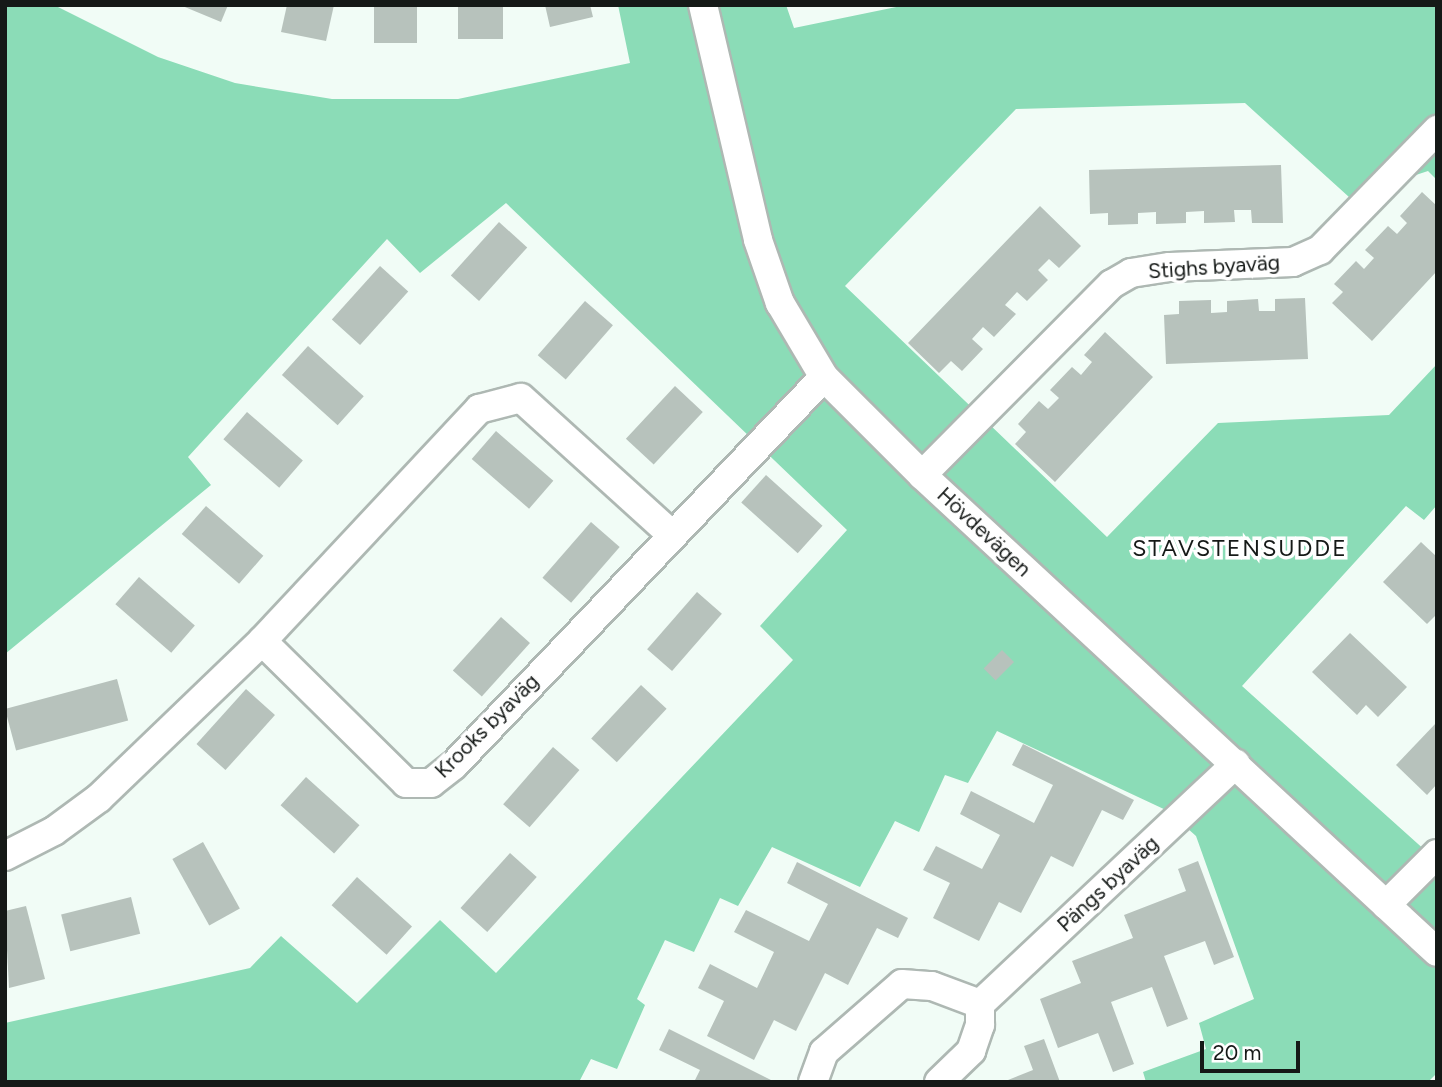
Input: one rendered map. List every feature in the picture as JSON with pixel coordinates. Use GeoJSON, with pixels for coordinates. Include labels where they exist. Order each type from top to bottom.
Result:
{"type":"FeatureCollection","features":[{"type":"Feature","properties":{"kind":"street","name":"Hövdevägen"},"geometry":{"type":"LineString","coordinates":[[703,5],[758,240],[780,303],[824,377],[922,475],[1437,952]]}},
{"type":"Feature","properties":{"kind":"street","name":"Stighs byaväg"},"geometry":{"type":"LineString","coordinates":[[922,475],[1112,284],[1131,273],[1170,267],[1293,262],[1320,250],[1431,148]]}},
{"type":"Feature","properties":{"kind":"street","name":"Krooks byaväg"},"geometry":{"type":"LineString","coordinates":[[262,641],[406,783],[431,783],[454,765],[670,533],[824,377]]}},
{"type":"Feature","properties":{"kind":"street"},"geometry":{"type":"LineString","coordinates":[[5,856],[54,831],[99,798],[262,641],[479,409],[520,398],[670,533]]}},
{"type":"Feature","properties":{"kind":"street","name":"Pängs byaväg"},"geometry":{"type":"LineString","coordinates":[[980,1004],[1236,764]]}},
{"type":"Feature","properties":{"kind":"street"},"geometry":{"type":"LineString","coordinates":[[1387,905],[1437,854]]}},
{"type":"Feature","properties":{"kind":"street"},"geometry":{"type":"LineString","coordinates":[[813,1082],[824,1052],[902,984],[932,986],[980,1004],[980,1025],[971,1051],[939,1082]]}},
{"type":"Feature","properties":{"kind":"green space"},"geometry":{"type":"Polygon","coordinates":[[[5,5],[54,5],[158,57],[235,83],[332,99],[458,99],[630,63],[618,5],[786,5],[794,28],[906,5],[1437,5],[1437,180],[1428,171],[1349,197],[1245,103],[1016,109],[845,286],[1107,537],[1218,423],[1389,415],[1437,364],[1437,505],[1424,520],[1406,506],[1242,686],[1437,861],[1437,1073],[1428,1082],[1146,1082],[1143,1072],[1206,1049],[1199,1023],[1254,999],[1196,836],[1168,811],[997,731],[968,783],[945,775],[919,832],[895,821],[860,887],[772,847],[738,906],[720,898],[694,952],[665,940],[637,999],[645,1005],[617,1069],[591,1059],[579,1082],[5,1082],[5,1023],[250,968],[281,936],[357,1003],[440,920],[496,973],[793,660],[760,626],[847,530],[506,203],[420,273],[387,239],[188,457],[211,485],[5,654],[5,5]]]}},
{"type":"Feature","properties":{"kind":"building"},"geometry":{"type":"Polygon","coordinates":[[[180,5],[228,5],[221,22],[180,5]]]}},
{"type":"Feature","properties":{"kind":"building"},"geometry":{"type":"Polygon","coordinates":[[[287,5],[334,5],[326,41],[281,32],[287,5]]]}},
{"type":"Feature","properties":{"kind":"building"},"geometry":{"type":"Polygon","coordinates":[[[374,5],[417,5],[417,43],[374,43],[374,5]]]}},
{"type":"Feature","properties":{"kind":"building"},"geometry":{"type":"Polygon","coordinates":[[[458,5],[503,5],[503,39],[458,39],[458,5]]]}},
{"type":"Feature","properties":{"kind":"building"},"geometry":{"type":"Polygon","coordinates":[[[545,5],[590,5],[593,17],[550,27],[545,5]]]}},
{"type":"Feature","properties":{"kind":"building"},"geometry":{"type":"Polygon","coordinates":[[[1281,165],[1283,223],[1252,223],[1251,210],[1234,210],[1235,222],[1204,223],[1204,211],[1186,212],[1186,223],[1156,224],[1156,212],[1138,213],[1138,224],[1108,225],[1108,213],[1090,214],[1089,170],[1281,165]]]}},
{"type":"Feature","properties":{"kind":"building"},"geometry":{"type":"Polygon","coordinates":[[[1422,192],[1437,206],[1437,271],[1372,341],[1332,303],[1343,292],[1334,284],[1356,261],[1364,269],[1374,258],[1365,250],[1388,226],[1397,234],[1407,223],[1400,216],[1422,192]]]}},
{"type":"Feature","properties":{"kind":"building"},"geometry":{"type":"Polygon","coordinates":[[[1040,206],[1081,246],[1059,268],[1049,259],[1038,270],[1048,280],[1027,301],[1017,292],[1005,305],[1016,314],[994,337],[983,327],[972,339],[983,349],[962,371],[951,361],[939,373],[908,343],[1040,206]]]}},
{"type":"Feature","properties":{"kind":"building"},"geometry":{"type":"Polygon","coordinates":[[[499,222],[527,247],[479,301],[451,276],[499,222]]]}},
{"type":"Feature","properties":{"kind":"building"},"geometry":{"type":"Polygon","coordinates":[[[380,266],[408,291],[360,345],[332,320],[380,266]]]}},
{"type":"Feature","properties":{"kind":"building"},"geometry":{"type":"Polygon","coordinates":[[[1305,298],[1308,359],[1166,364],[1164,315],[1179,314],[1179,301],[1211,300],[1211,313],[1227,312],[1227,301],[1258,299],[1259,311],[1275,311],[1275,299],[1305,298]]]}},
{"type":"Feature","properties":{"kind":"building"},"geometry":{"type":"Polygon","coordinates":[[[585,301],[613,325],[566,380],[538,355],[585,301]]]}},
{"type":"Feature","properties":{"kind":"building"},"geometry":{"type":"Polygon","coordinates":[[[1105,332],[1153,377],[1055,482],[1015,444],[1026,432],[1018,424],[1039,401],[1048,409],[1059,398],[1050,390],[1072,367],[1081,375],[1092,362],[1084,355],[1105,332]]]}},
{"type":"Feature","properties":{"kind":"building"},"geometry":{"type":"Polygon","coordinates":[[[308,346],[364,396],[338,425],[282,375],[308,346]]]}},
{"type":"Feature","properties":{"kind":"building"},"geometry":{"type":"Polygon","coordinates":[[[675,386],[703,412],[654,465],[626,439],[675,386]]]}},
{"type":"Feature","properties":{"kind":"building"},"geometry":{"type":"Polygon","coordinates":[[[247,412],[303,461],[279,488],[223,439],[247,412]]]}},
{"type":"Feature","properties":{"kind":"building"},"geometry":{"type":"Polygon","coordinates":[[[496,431],[553,481],[529,509],[472,459],[496,431]]]}},
{"type":"Feature","properties":{"kind":"building"},"geometry":{"type":"Polygon","coordinates":[[[766,475],[822,526],[798,553],[741,502],[766,475]]]}},
{"type":"Feature","properties":{"kind":"building"},"geometry":{"type":"Polygon","coordinates":[[[206,506],[263,556],[239,584],[182,534],[206,506]]]}},
{"type":"Feature","properties":{"kind":"building"},"geometry":{"type":"Polygon","coordinates":[[[591,522],[620,547],[571,603],[542,578],[591,522]]]}},
{"type":"Feature","properties":{"kind":"building"},"geometry":{"type":"Polygon","coordinates":[[[1421,542],[1437,557],[1437,614],[1427,624],[1383,582],[1421,542]]]}},
{"type":"Feature","properties":{"kind":"building"},"geometry":{"type":"Polygon","coordinates":[[[139,577],[195,626],[171,653],[115,604],[139,577]]]}},
{"type":"Feature","properties":{"kind":"building"},"geometry":{"type":"Polygon","coordinates":[[[697,592],[722,614],[672,671],[647,649],[697,592]]]}},
{"type":"Feature","properties":{"kind":"building"},"geometry":{"type":"Polygon","coordinates":[[[501,617],[530,643],[482,697],[453,671],[501,617]]]}},
{"type":"Feature","properties":{"kind":"building"},"geometry":{"type":"Polygon","coordinates":[[[1350,633],[1407,687],[1378,717],[1366,705],[1357,715],[1312,672],[1350,633]]]}},
{"type":"Feature","properties":{"kind":"building"},"geometry":{"type":"Polygon","coordinates":[[[1002,650],[1014,662],[996,680],[984,668],[1002,650]]]}},
{"type":"Feature","properties":{"kind":"building"},"geometry":{"type":"Polygon","coordinates":[[[117,679],[128,721],[16,751],[5,709],[117,679]]]}},
{"type":"Feature","properties":{"kind":"building"},"geometry":{"type":"Polygon","coordinates":[[[641,685],[667,709],[617,762],[591,738],[641,685]]]}},
{"type":"Feature","properties":{"kind":"building"},"geometry":{"type":"Polygon","coordinates":[[[246,689],[275,715],[225,770],[196,744],[246,689]]]}},
{"type":"Feature","properties":{"kind":"building"},"geometry":{"type":"Polygon","coordinates":[[[1437,722],[1437,784],[1427,795],[1396,765],[1437,722]]]}},
{"type":"Feature","properties":{"kind":"building"},"geometry":{"type":"Polygon","coordinates":[[[1023,744],[1134,800],[1123,820],[1102,810],[1073,867],[1051,856],[1021,913],[999,902],[979,941],[933,918],[950,883],[923,870],[936,846],[982,869],[1000,835],[960,814],[971,791],[1034,823],[1053,785],[1012,765],[1023,744]]]}},
{"type":"Feature","properties":{"kind":"building"},"geometry":{"type":"Polygon","coordinates":[[[553,747],[579,770],[530,827],[503,804],[553,747]]]}},
{"type":"Feature","properties":{"kind":"building"},"geometry":{"type":"Polygon","coordinates":[[[306,777],[360,825],[334,853],[281,805],[306,777]]]}},
{"type":"Feature","properties":{"kind":"building"},"geometry":{"type":"Polygon","coordinates":[[[203,842],[240,908],[209,925],[172,859],[203,842]]]}},
{"type":"Feature","properties":{"kind":"building"},"geometry":{"type":"Polygon","coordinates":[[[510,853],[537,877],[487,932],[460,908],[510,853]]]}},
{"type":"Feature","properties":{"kind":"building"},"geometry":{"type":"Polygon","coordinates":[[[1198,861],[1234,957],[1214,965],[1205,941],[1164,956],[1188,1019],[1167,1027],[1152,987],[1111,1002],[1134,1064],[1113,1072],[1098,1033],[1058,1048],[1040,999],[1081,983],[1072,961],[1133,938],[1124,915],[1186,891],[1178,869],[1198,861]]]}},
{"type":"Feature","properties":{"kind":"building"},"geometry":{"type":"Polygon","coordinates":[[[797,862],[908,918],[898,938],[877,928],[848,985],[825,973],[796,1031],[774,1020],[754,1060],[707,1036],[724,1001],[698,988],[710,964],[757,988],[774,952],[734,932],[746,910],[809,941],[828,904],[787,883],[797,862]]]}},
{"type":"Feature","properties":{"kind":"building"},"geometry":{"type":"Polygon","coordinates":[[[357,877],[412,927],[387,955],[332,905],[357,877]]]}},
{"type":"Feature","properties":{"kind":"building"},"geometry":{"type":"Polygon","coordinates":[[[131,897],[140,934],[70,951],[61,914],[131,897]]]}},
{"type":"Feature","properties":{"kind":"building"},"geometry":{"type":"Polygon","coordinates":[[[26,906],[45,979],[9,988],[5,911],[26,906]]]}},
{"type":"Feature","properties":{"kind":"building"},"geometry":{"type":"Polygon","coordinates":[[[669,1029],[775,1082],[694,1082],[700,1070],[659,1050],[669,1029]]]}},
{"type":"Feature","properties":{"kind":"building"},"geometry":{"type":"Polygon","coordinates":[[[1044,1039],[1060,1082],[1003,1082],[1033,1070],[1024,1046],[1044,1039]]]}},
{"type":"Feature","properties":{"kind":"district","name":"STAVSTENSUDDE"},"geometry":{"type":"Point","coordinates":[1240,548]}}]}
